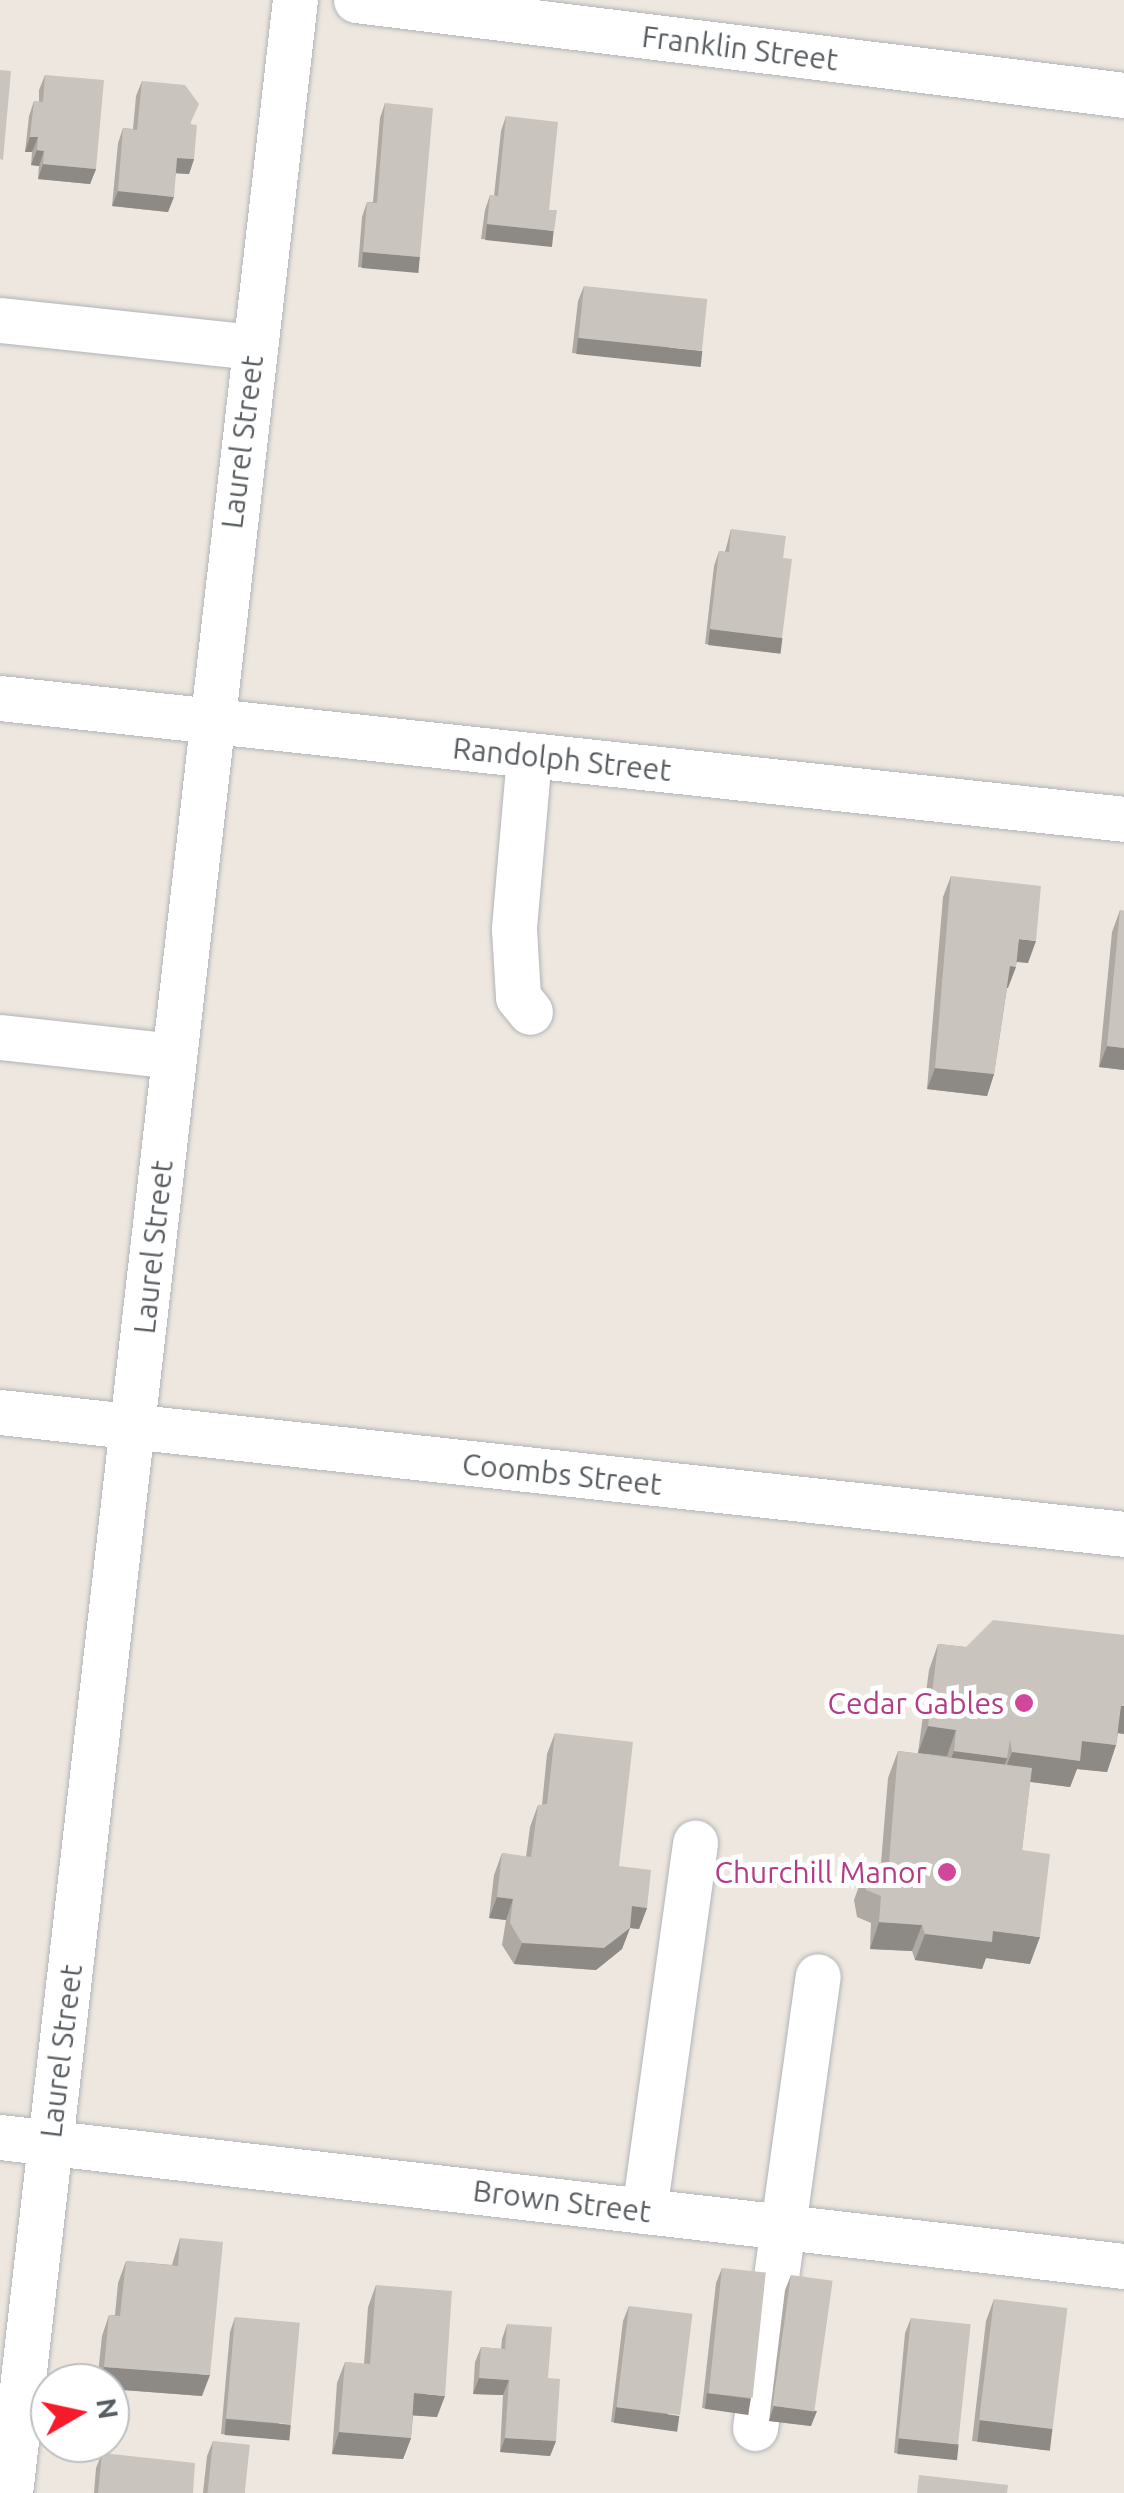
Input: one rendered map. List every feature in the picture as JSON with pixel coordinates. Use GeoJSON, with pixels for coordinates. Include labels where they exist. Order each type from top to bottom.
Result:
{"type":"FeatureCollection","features":[{"type":"Feature","properties":{"kind":"street","name":"Laurel Street"},"geometry":{"type":"LineString","coordinates":[[10,2493],[294,0]]}},
{"type":"Feature","properties":{"kind":"street","name":"Franklin Street"},"geometry":{"type":"LineString","coordinates":[[356,0],[579,14],[1124,95]]}},
{"type":"Feature","properties":{"kind":"street"},"geometry":{"type":"LineString","coordinates":[[0,320],[254,347]]}},
{"type":"Feature","properties":{"kind":"street","name":"Randolph Street"},"geometry":{"type":"LineString","coordinates":[[0,698],[1124,819]]}},
{"type":"Feature","properties":{"kind":"street"},"geometry":{"type":"LineString","coordinates":[[530,756],[514,943],[518,997],[530,1012]]}},
{"type":"Feature","properties":{"kind":"street"},"geometry":{"type":"LineString","coordinates":[[0,1037],[174,1056]]}},
{"type":"Feature","properties":{"kind":"street","name":"Coombs Street"},"geometry":{"type":"LineString","coordinates":[[0,1412],[1124,1534]]}},
{"type":"Feature","properties":{"kind":"street"},"geometry":{"type":"LineString","coordinates":[[644,2211],[695,1844]]}},
{"type":"Feature","properties":{"kind":"street"},"geometry":{"type":"LineString","coordinates":[[755,2428],[818,1976]]}},
{"type":"Feature","properties":{"kind":"street","name":"Brown Street"},"geometry":{"type":"LineString","coordinates":[[0,2137],[1124,2266]]}},
{"type":"Feature","properties":{"kind":"building"},"geometry":{"type":"Polygon","coordinates":[[[0,70],[11,71],[3,160],[0,159],[0,70]]]}},
{"type":"Feature","properties":{"kind":"building"},"geometry":{"type":"Polygon","coordinates":[[[45,75],[104,80],[96,169],[43,164],[44,151],[37,150],[38,137],[30,137],[34,101],[43,102],[45,75]]]}},
{"type":"Feature","properties":{"kind":"building"},"geometry":{"type":"Polygon","coordinates":[[[142,81],[185,85],[199,104],[190,124],[197,125],[194,159],[177,158],[174,197],[118,191],[123,128],[137,130],[142,81]]]}},
{"type":"Feature","properties":{"kind":"building"},"geometry":{"type":"Polygon","coordinates":[[[385,103],[433,108],[420,257],[363,252],[367,202],[377,203],[385,103]]]}},
{"type":"Feature","properties":{"kind":"building"},"geometry":{"type":"Polygon","coordinates":[[[506,116],[558,122],[549,210],[557,210],[554,231],[487,224],[490,195],[498,196],[506,116]]]}},
{"type":"Feature","properties":{"kind":"building"},"geometry":{"type":"Polygon","coordinates":[[[584,286],[707,299],[702,351],[579,338],[584,286]]]}},
{"type":"Feature","properties":{"kind":"building"},"geometry":{"type":"Polygon","coordinates":[[[731,529],[786,536],[783,558],[792,559],[782,638],[710,629],[719,551],[729,552],[731,529]]]}},
{"type":"Feature","properties":{"kind":"building"},"geometry":{"type":"Polygon","coordinates":[[[951,876],[1041,886],[1036,941],[1019,939],[1016,967],[1010,966],[994,1074],[935,1068],[951,876]]]}},
{"type":"Feature","properties":{"kind":"building"},"geometry":{"type":"Polygon","coordinates":[[[1120,910],[1124,911],[1124,1048],[1107,1046],[1120,910]]]}},
{"type":"Feature","properties":{"kind":"building","name":"Cedar Gables"},"geometry":{"type":"Polygon","coordinates":[[[993,1620],[1124,1635],[1124,1706],[1116,1745],[1082,1741],[1080,1761],[1012,1752],[1010,1739],[1007,1758],[954,1751],[956,1730],[928,1726],[938,1644],[966,1647],[993,1620]]]}},
{"type":"Feature","properties":{"kind":"building"},"geometry":{"type":"Polygon","coordinates":[[[555,1733],[633,1742],[619,1866],[651,1870],[647,1908],[632,1906],[630,1928],[604,1948],[522,1943],[510,1923],[513,1899],[497,1897],[502,1853],[531,1857],[538,1805],[547,1804],[555,1733]]]}},
{"type":"Feature","properties":{"kind":"building","name":"Churchill Manor"},"geometry":{"type":"Polygon","coordinates":[[[898,1751],[1032,1768],[1022,1850],[1050,1854],[1040,1937],[993,1931],[992,1942],[925,1934],[922,1925],[879,1922],[881,1896],[866,1890],[864,1873],[867,1864],[889,1862],[898,1751]]]}},
{"type":"Feature","properties":{"kind":"building"},"geometry":{"type":"Polygon","coordinates":[[[180,2238],[223,2242],[210,2375],[130,2369],[130,2363],[104,2363],[109,2315],[120,2316],[126,2261],[178,2266],[180,2238]]]}},
{"type":"Feature","properties":{"kind":"building"},"geometry":{"type":"Polygon","coordinates":[[[722,2268],[766,2273],[753,2398],[709,2393],[722,2268]]]}},
{"type":"Feature","properties":{"kind":"building"},"geometry":{"type":"Polygon","coordinates":[[[791,2275],[833,2281],[814,2412],[773,2406],[791,2275]]]}},
{"type":"Feature","properties":{"kind":"building"},"geometry":{"type":"Polygon","coordinates":[[[376,2285],[452,2291],[445,2396],[414,2393],[411,2438],[339,2432],[345,2362],[370,2364],[376,2285]]]}},
{"type":"Feature","properties":{"kind":"building"},"geometry":{"type":"Polygon","coordinates":[[[994,2299],[1067,2308],[1053,2429],[979,2420],[994,2299]]]}},
{"type":"Feature","properties":{"kind":"building"},"geometry":{"type":"Polygon","coordinates":[[[629,2306],[693,2314],[680,2415],[617,2407],[629,2306]]]}},
{"type":"Feature","properties":{"kind":"building"},"geometry":{"type":"Polygon","coordinates":[[[235,2317],[300,2323],[291,2424],[226,2419],[235,2317]]]}},
{"type":"Feature","properties":{"kind":"building"},"geometry":{"type":"Polygon","coordinates":[[[911,2318],[971,2324],[958,2445],[898,2438],[911,2318]]]}},
{"type":"Feature","properties":{"kind":"building"},"geometry":{"type":"Polygon","coordinates":[[[507,2324],[552,2327],[548,2378],[560,2379],[556,2441],[505,2438],[509,2380],[479,2378],[481,2347],[505,2349],[507,2324]]]}},
{"type":"Feature","properties":{"kind":"building"},"geometry":{"type":"Polygon","coordinates":[[[213,2441],[250,2445],[245,2493],[208,2493],[213,2441]]]}},
{"type":"Feature","properties":{"kind":"building"},"geometry":{"type":"Polygon","coordinates":[[[130,2456],[195,2463],[193,2493],[98,2493],[101,2463],[130,2463],[130,2456]]]}},
{"type":"Feature","properties":{"kind":"building"},"geometry":{"type":"Polygon","coordinates":[[[919,2475],[1008,2485],[1007,2493],[917,2493],[919,2475]]]}},
{"type":"Feature","properties":{"kind":"place","name":"Cedar Gables"},"geometry":{"type":"Point","coordinates":[1024,1703]}},
{"type":"Feature","properties":{"kind":"place","name":"Churchill Manor"},"geometry":{"type":"Point","coordinates":[947,1872]}}]}
